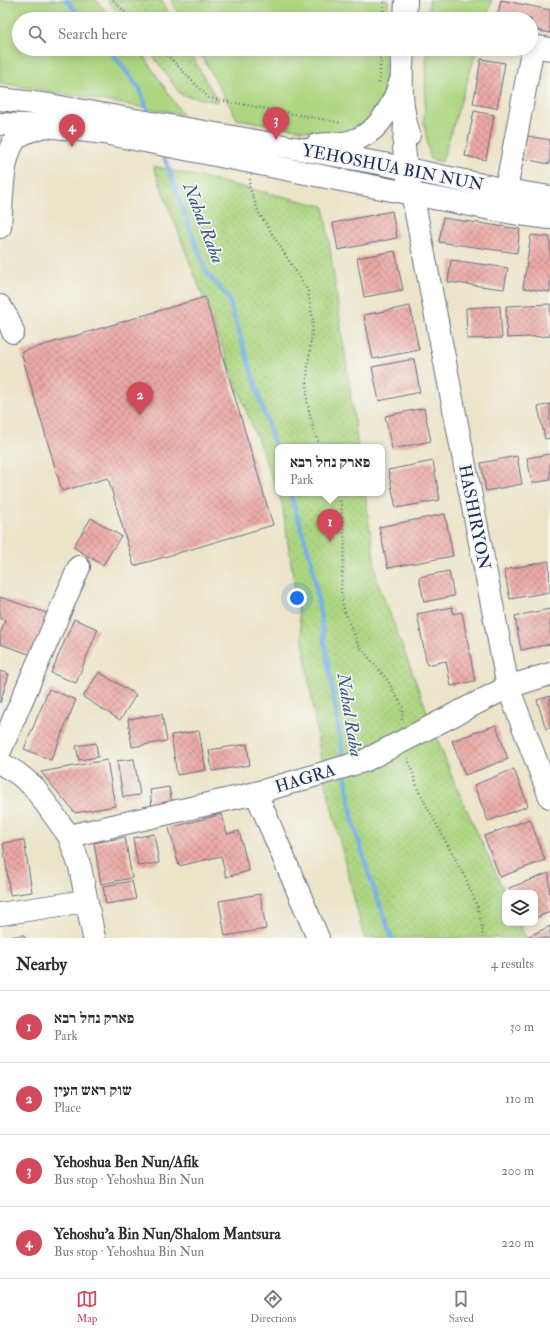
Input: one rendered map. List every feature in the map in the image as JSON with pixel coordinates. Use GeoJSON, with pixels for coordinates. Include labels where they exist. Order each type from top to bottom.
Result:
{"type":"FeatureCollection","features":[{"type":"Feature","properties":{"kind":"street"},"geometry":{"type":"LineString","coordinates":[[405,12],[406,0]]}},
{"type":"Feature","properties":{"kind":"street"},"geometry":{"type":"LineString","coordinates":[[538,47],[550,49]]}},
{"type":"Feature","properties":{"kind":"street"},"geometry":{"type":"LineString","coordinates":[[403,56],[401,100],[405,121],[404,147],[412,170],[412,194]]}},
{"type":"Feature","properties":{"kind":"street"},"geometry":{"type":"LineString","coordinates":[[506,190],[531,56]]}},
{"type":"Feature","properties":{"kind":"street"},"geometry":{"type":"LineString","coordinates":[[289,147],[350,142],[360,138],[380,122],[388,109],[401,78]]}},
{"type":"Feature","properties":{"kind":"street","name":"YEHOSHUA BIN NUN"},"geometry":{"type":"LineString","coordinates":[[0,99],[49,105],[125,127],[189,140],[289,147],[412,170],[506,190],[550,197]]}},
{"type":"Feature","properties":{"kind":"street","name":"YEHOSHUA BIN NUN"},"geometry":{"type":"LineString","coordinates":[[0,124],[46,126],[104,133],[125,127]]}},
{"type":"Feature","properties":{"kind":"street"},"geometry":{"type":"LineString","coordinates":[[0,227],[3,157],[19,136],[46,126]]}},
{"type":"Feature","properties":{"kind":"street","name":"YEHOSHUA BIN NUN"},"geometry":{"type":"LineString","coordinates":[[189,140],[253,163],[448,201],[550,218]]}},
{"type":"Feature","properties":{"kind":"street","name":"HASHIRYON"},"geometry":{"type":"LineString","coordinates":[[412,194],[508,687],[550,797]]}},
{"type":"Feature","properties":{"kind":"street"},"geometry":{"type":"LineString","coordinates":[[420,232],[421,224],[430,210],[439,204],[448,201]]}},
{"type":"Feature","properties":{"kind":"street"},"geometry":{"type":"LineString","coordinates":[[0,306],[8,319],[13,332]]}},
{"type":"Feature","properties":{"kind":"street"},"geometry":{"type":"LineString","coordinates":[[0,751],[79,567]]}},
{"type":"Feature","properties":{"kind":"street","name":"HAGRA"},"geometry":{"type":"LineString","coordinates":[[69,836],[256,793],[364,761],[508,687],[550,674]]}},
{"type":"Feature","properties":{"kind":"street"},"geometry":{"type":"LineString","coordinates":[[0,763],[18,773],[33,786],[69,836],[80,867],[94,938]]}},
{"type":"Feature","properties":{"kind":"street"},"geometry":{"type":"LineString","coordinates":[[256,793],[318,938]]}},
{"type":"Feature","properties":{"kind":"street"},"geometry":{"type":"LineString","coordinates":[[0,914],[86,901]]}},
{"type":"Feature","properties":{"kind":"path"},"geometry":{"type":"LineString","coordinates":[[113,0],[125,12]]}},
{"type":"Feature","properties":{"kind":"path"},"geometry":{"type":"LineString","coordinates":[[383,12],[384,0]]}},
{"type":"Feature","properties":{"kind":"path"},"geometry":{"type":"LineString","coordinates":[[168,56],[209,98],[344,124]]}},
{"type":"Feature","properties":{"kind":"path"},"geometry":{"type":"LineString","coordinates":[[253,163],[249,186],[259,212],[308,291],[313,321],[306,376],[307,401],[314,433],[320,444]]}},
{"type":"Feature","properties":{"kind":"path"},"geometry":{"type":"LineString","coordinates":[[339,496],[345,543],[341,590],[343,607],[358,644],[388,681],[403,708],[402,742],[418,790],[464,875],[477,906],[483,938]]}},
{"type":"Feature","properties":{"kind":"green space"},"geometry":{"type":"Polygon","coordinates":[[[0,0],[96,0],[106,12],[12,12],[12,56],[144,56],[182,114],[0,83],[0,0]]]}},
{"type":"Feature","properties":{"kind":"green space"},"geometry":{"type":"Polygon","coordinates":[[[107,0],[161,0],[168,12],[117,12],[107,0]]]}},
{"type":"Feature","properties":{"kind":"green space"},"geometry":{"type":"Polygon","coordinates":[[[171,0],[388,0],[387,12],[177,12],[171,0]]]}},
{"type":"Feature","properties":{"kind":"green space"},"geometry":{"type":"Polygon","coordinates":[[[429,0],[492,0],[488,12],[429,12],[429,0]]]}},
{"type":"Feature","properties":{"kind":"green space"},"geometry":{"type":"Polygon","coordinates":[[[153,56],[192,56],[218,102],[181,95],[153,56]]]}},
{"type":"Feature","properties":{"kind":"green space"},"geometry":{"type":"Polygon","coordinates":[[[202,56],[386,56],[383,103],[373,119],[349,133],[332,135],[237,119],[202,56]]]}},
{"type":"Feature","properties":{"kind":"green space"},"geometry":{"type":"Polygon","coordinates":[[[427,56],[475,56],[442,162],[430,159],[424,122],[427,56]]]}},
{"type":"Feature","properties":{"kind":"green space"},"geometry":{"type":"Polygon","coordinates":[[[153,166],[324,206],[358,444],[275,444],[275,486],[153,166]]]}},
{"type":"Feature","properties":{"kind":"green space"},"geometry":{"type":"Polygon","coordinates":[[[279,496],[365,496],[377,580],[454,782],[504,890],[502,890],[502,926],[520,926],[526,938],[364,938],[323,773],[282,504],[279,496]]]}},
{"type":"Feature","properties":{"kind":"building"},"geometry":{"type":"Polygon","coordinates":[[[501,0],[550,10],[550,33],[538,30],[538,12],[498,12],[501,0]]]}},
{"type":"Feature","properties":{"kind":"building"},"geometry":{"type":"Polygon","coordinates":[[[481,59],[505,63],[497,108],[473,104],[481,59]]]}},
{"type":"Feature","properties":{"kind":"building"},"geometry":{"type":"Polygon","coordinates":[[[474,111],[494,115],[486,160],[465,156],[474,111]]]}},
{"type":"Feature","properties":{"kind":"building"},"geometry":{"type":"Polygon","coordinates":[[[528,136],[550,140],[550,164],[523,159],[528,136]]]}},
{"type":"Feature","properties":{"kind":"building"},"geometry":{"type":"Polygon","coordinates":[[[392,211],[397,238],[338,250],[333,223],[392,211]]]}},
{"type":"Feature","properties":{"kind":"building"},"geometry":{"type":"Polygon","coordinates":[[[443,218],[520,229],[517,253],[439,242],[443,218]]]}},
{"type":"Feature","properties":{"kind":"building"},"geometry":{"type":"Polygon","coordinates":[[[531,235],[550,237],[550,292],[523,288],[531,235]]]}},
{"type":"Feature","properties":{"kind":"building"},"geometry":{"type":"Polygon","coordinates":[[[395,251],[403,290],[364,297],[357,258],[395,251]]]}},
{"type":"Feature","properties":{"kind":"building"},"geometry":{"type":"Polygon","coordinates":[[[451,260],[508,268],[504,289],[448,282],[451,260]]]}},
{"type":"Feature","properties":{"kind":"building"},"geometry":{"type":"Polygon","coordinates":[[[205,297],[273,525],[134,566],[108,478],[62,491],[21,352],[205,297]]]}},
{"type":"Feature","properties":{"kind":"building"},"geometry":{"type":"Polygon","coordinates":[[[550,304],[550,336],[507,338],[506,306],[550,304]]]}},
{"type":"Feature","properties":{"kind":"building"},"geometry":{"type":"Polygon","coordinates":[[[410,306],[419,350],[373,359],[364,315],[410,306]]]}},
{"type":"Feature","properties":{"kind":"building"},"geometry":{"type":"Polygon","coordinates":[[[500,306],[502,338],[467,339],[466,308],[500,306]]]}},
{"type":"Feature","properties":{"kind":"building"},"geometry":{"type":"Polygon","coordinates":[[[414,359],[420,392],[379,401],[372,367],[414,359]]]}},
{"type":"Feature","properties":{"kind":"building"},"geometry":{"type":"Polygon","coordinates":[[[550,404],[550,438],[545,439],[538,407],[550,404]]]}},
{"type":"Feature","properties":{"kind":"building"},"geometry":{"type":"Polygon","coordinates":[[[424,408],[431,441],[392,449],[385,416],[424,408]]]}},
{"type":"Feature","properties":{"kind":"building"},"geometry":{"type":"Polygon","coordinates":[[[550,454],[550,480],[532,483],[527,458],[550,454]]]}},
{"type":"Feature","properties":{"kind":"building"},"geometry":{"type":"Polygon","coordinates":[[[517,456],[522,484],[486,491],[481,463],[517,456]]]}},
{"type":"Feature","properties":{"kind":"building"},"geometry":{"type":"Polygon","coordinates":[[[433,461],[440,500],[396,508],[388,470],[433,461]]]}},
{"type":"Feature","properties":{"kind":"building"},"geometry":{"type":"Polygon","coordinates":[[[445,514],[453,556],[388,568],[379,527],[445,514]]]}},
{"type":"Feature","properties":{"kind":"building"},"geometry":{"type":"Polygon","coordinates":[[[91,518],[121,536],[103,565],[73,547],[91,518]]]}},
{"type":"Feature","properties":{"kind":"building"},"geometry":{"type":"Polygon","coordinates":[[[549,561],[550,592],[510,599],[504,570],[549,561]]]}},
{"type":"Feature","properties":{"kind":"building"},"geometry":{"type":"Polygon","coordinates":[[[449,571],[454,596],[424,602],[419,577],[449,571]]]}},
{"type":"Feature","properties":{"kind":"building"},"geometry":{"type":"Polygon","coordinates":[[[0,597],[47,613],[32,655],[0,644],[0,634],[5,620],[0,619],[0,597]]]}},
{"type":"Feature","properties":{"kind":"building"},"geometry":{"type":"Polygon","coordinates":[[[452,607],[453,614],[462,612],[475,681],[451,686],[446,661],[427,665],[417,614],[452,607]]]}},
{"type":"Feature","properties":{"kind":"building"},"geometry":{"type":"Polygon","coordinates":[[[550,609],[550,644],[521,650],[515,616],[550,609]]]}},
{"type":"Feature","properties":{"kind":"building"},"geometry":{"type":"Polygon","coordinates":[[[74,619],[98,629],[76,683],[51,673],[74,619]]]}},
{"type":"Feature","properties":{"kind":"building"},"geometry":{"type":"Polygon","coordinates":[[[0,671],[9,674],[0,703],[0,671]]]}},
{"type":"Feature","properties":{"kind":"building"},"geometry":{"type":"Polygon","coordinates":[[[99,672],[136,695],[120,720],[83,697],[99,672]]]}},
{"type":"Feature","properties":{"kind":"building"},"geometry":{"type":"Polygon","coordinates":[[[49,689],[76,700],[51,760],[24,749],[49,689]]]}},
{"type":"Feature","properties":{"kind":"building"},"geometry":{"type":"Polygon","coordinates":[[[550,696],[550,728],[546,729],[537,700],[550,696]]]}},
{"type":"Feature","properties":{"kind":"building"},"geometry":{"type":"Polygon","coordinates":[[[162,714],[167,741],[132,747],[128,719],[162,714]]]}},
{"type":"Feature","properties":{"kind":"building"},"geometry":{"type":"Polygon","coordinates":[[[496,725],[508,759],[465,775],[452,741],[496,725]]]}},
{"type":"Feature","properties":{"kind":"building"},"geometry":{"type":"Polygon","coordinates":[[[199,731],[206,770],[177,775],[171,735],[199,731]]]}},
{"type":"Feature","properties":{"kind":"building"},"geometry":{"type":"Polygon","coordinates":[[[96,743],[98,757],[79,760],[76,746],[96,743]]]}},
{"type":"Feature","properties":{"kind":"building"},"geometry":{"type":"Polygon","coordinates":[[[247,744],[250,765],[212,771],[209,750],[247,744]]]}},
{"type":"Feature","properties":{"kind":"building"},"geometry":{"type":"Polygon","coordinates":[[[134,759],[140,795],[123,797],[117,761],[134,759]]]}},
{"type":"Feature","properties":{"kind":"building"},"geometry":{"type":"Polygon","coordinates":[[[107,760],[115,806],[75,813],[41,772],[107,760]]]}},
{"type":"Feature","properties":{"kind":"building"},"geometry":{"type":"Polygon","coordinates":[[[514,769],[528,806],[488,821],[474,785],[514,769]]]}},
{"type":"Feature","properties":{"kind":"building"},"geometry":{"type":"Polygon","coordinates":[[[169,787],[172,804],[152,807],[150,790],[169,787]]]}},
{"type":"Feature","properties":{"kind":"building"},"geometry":{"type":"Polygon","coordinates":[[[222,814],[227,834],[239,831],[249,871],[226,877],[221,856],[179,866],[169,828],[222,814]]]}},
{"type":"Feature","properties":{"kind":"building"},"geometry":{"type":"Polygon","coordinates":[[[530,819],[545,860],[500,877],[484,836],[530,819]]]}},
{"type":"Feature","properties":{"kind":"building"},"geometry":{"type":"Polygon","coordinates":[[[154,834],[159,863],[138,866],[133,838],[154,834]]]}},
{"type":"Feature","properties":{"kind":"building"},"geometry":{"type":"Polygon","coordinates":[[[125,837],[132,878],[101,884],[94,843],[125,837]]]}},
{"type":"Feature","properties":{"kind":"building"},"geometry":{"type":"Polygon","coordinates":[[[24,840],[32,892],[10,895],[3,843],[24,840]]]}},
{"type":"Feature","properties":{"kind":"building"},"geometry":{"type":"Polygon","coordinates":[[[549,873],[550,912],[538,917],[538,890],[510,890],[509,888],[549,873]]]}},
{"type":"Feature","properties":{"kind":"building"},"geometry":{"type":"Polygon","coordinates":[[[132,881],[136,899],[106,904],[103,886],[132,881]]]}},
{"type":"Feature","properties":{"kind":"building"},"geometry":{"type":"Polygon","coordinates":[[[260,894],[266,929],[225,936],[219,901],[260,894]]]}},
{"type":"Feature","properties":{"kind":"building"},"geometry":{"type":"Polygon","coordinates":[[[550,926],[550,938],[525,938],[550,926]]]}},
{"type":"Feature","properties":{"kind":"building"},"geometry":{"type":"Polygon","coordinates":[[[24,935],[25,938],[9,938],[9,937],[24,935]]]}},
{"type":"Feature","properties":{"kind":"waterway","name":"Nahal Raba"},"geometry":{"type":"LineString","coordinates":[[66,0],[77,12]]}},
{"type":"Feature","properties":{"kind":"waterway","name":"Nahal Raba"},"geometry":{"type":"LineString","coordinates":[[114,56],[140,89],[149,116]]}},
{"type":"Feature","properties":{"kind":"waterway","name":"Nahal Raba"},"geometry":{"type":"LineString","coordinates":[[162,151],[206,272],[228,297],[275,446]]}},
{"type":"Feature","properties":{"kind":"waterway","name":"Nahal Raba"},"geometry":{"type":"LineString","coordinates":[[291,496],[312,563],[344,762]]}},
{"type":"Feature","properties":{"kind":"waterway","name":"Nahal Raba"},"geometry":{"type":"LineString","coordinates":[[345,773],[353,822],[371,881],[392,938]]}},
{"type":"Feature","properties":{"kind":"place","name":"Yehoshua Ben Nun/Afik"},"geometry":{"type":"Point","coordinates":[276,140]}},
{"type":"Feature","properties":{"kind":"place","name":"Yehoshu'a Bin Nun/Shalom Mantsura"},"geometry":{"type":"Point","coordinates":[72,147]}},
{"type":"Feature","properties":{"kind":"place","name":"שוק ראש העין"},"geometry":{"type":"Point","coordinates":[140,415]}},
{"type":"Feature","properties":{"kind":"place","name":"פארק נחל רבא"},"geometry":{"type":"Point","coordinates":[330,542]}}]}
